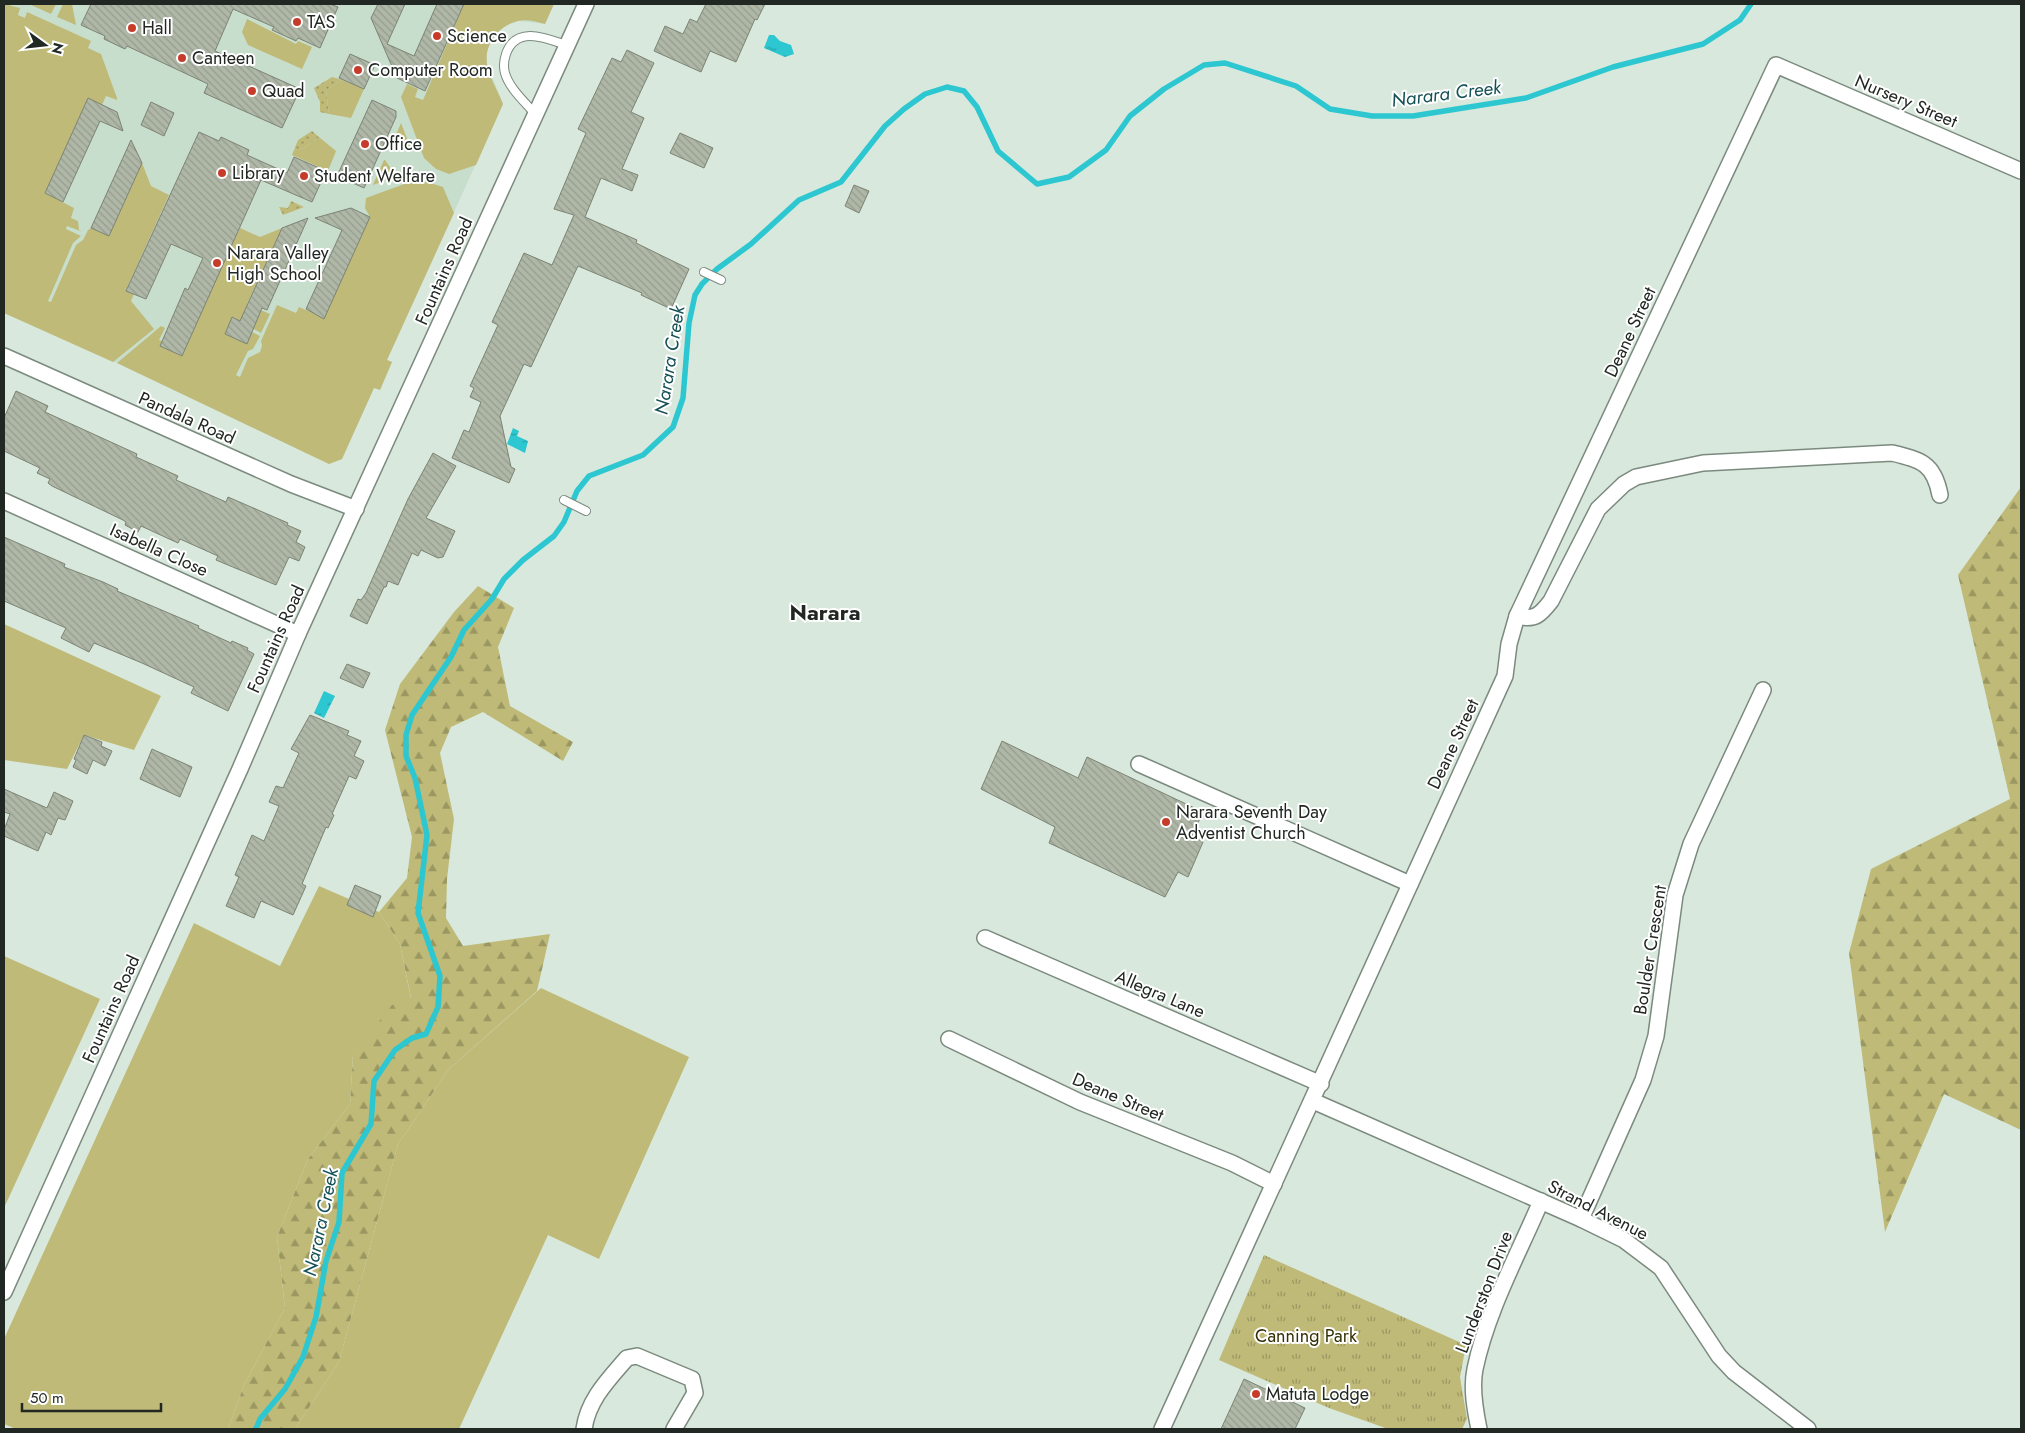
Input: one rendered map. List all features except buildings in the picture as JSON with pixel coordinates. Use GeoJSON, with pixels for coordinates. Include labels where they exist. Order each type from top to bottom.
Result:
{"type":"FeatureCollection","features":[{"type":"Feature","properties":{"kind":"street","name":"Fountains Road"},"geometry":{"type":"LineString","coordinates":[[4,1292],[240,769],[298,634],[586,4]]}},
{"type":"Feature","properties":{"kind":"street","name":"Nursery Street"},"geometry":{"type":"LineString","coordinates":[[1776,65],[2021,171]]}},
{"type":"Feature","properties":{"kind":"street","name":"Deane Street"},"geometry":{"type":"LineString","coordinates":[[1162,1429],[1321,1084],[1505,676],[1509,644],[1517,616],[1776,65]]}},
{"type":"Feature","properties":{"kind":"street","name":"Pandala Road"},"geometry":{"type":"LineString","coordinates":[[4,356],[291,484],[356,509]]}},
{"type":"Feature","properties":{"kind":"street"},"geometry":{"type":"LineString","coordinates":[[1517,616],[1527,619],[1542,613],[1552,601],[1598,509],[1624,484],[1636,476],[1703,463],[1892,453],[1913,458],[1930,468],[1937,477],[1940,495]]}},
{"type":"Feature","properties":{"kind":"street","name":"Isabella Close"},"geometry":{"type":"LineString","coordinates":[[4,501],[298,634]]}},
{"type":"Feature","properties":{"kind":"street","name":"Boulder Crescent"},"geometry":{"type":"LineString","coordinates":[[1581,1219],[1643,1080],[1654,1045],[1663,995],[1675,895],[1691,844],[1763,690]]}},
{"type":"Feature","properties":{"kind":"street"},"geometry":{"type":"LineString","coordinates":[[1139,764],[1410,884]]}},
{"type":"Feature","properties":{"kind":"street","name":"Allegra Lane"},"geometry":{"type":"LineString","coordinates":[[985,938],[1321,1084]]}},
{"type":"Feature","properties":{"kind":"street","name":"Deane Street"},"geometry":{"type":"LineString","coordinates":[[949,1039],[1080,1102],[1232,1163],[1274,1184]]}},
{"type":"Feature","properties":{"kind":"street","name":"Strand Avenue"},"geometry":{"type":"LineString","coordinates":[[1313,1101],[1541,1201],[1624,1240],[1661,1268],[1719,1356],[1734,1372],[1808,1429]]}},
{"type":"Feature","properties":{"kind":"street","name":"Lunderston Drive"},"geometry":{"type":"LineString","coordinates":[[1479,1429],[1474,1405],[1474,1370],[1495,1307],[1541,1201]]}},
{"type":"Feature","properties":{"kind":"street"},"geometry":{"type":"LineString","coordinates":[[584,1429],[586,1414],[594,1398],[627,1358],[637,1356],[692,1378],[695,1393],[674,1429]]}},
{"type":"Feature","properties":{"kind":"lane"},"geometry":{"type":"LineString","coordinates":[[535,114],[511,86],[505,74],[504,62],[508,50],[514,41],[533,35],[566,45]]}},
{"type":"Feature","properties":{"kind":"lane"},"geometry":{"type":"LineString","coordinates":[[704,272],[721,280]]}},
{"type":"Feature","properties":{"kind":"lane"},"geometry":{"type":"LineString","coordinates":[[564,500],[586,510]]}},
{"type":"Feature","properties":{"kind":"shaded area","name":"Narara Valley High School"},"geometry":{"type":"Polygon","coordinates":[[[4,4],[554,4],[545,24],[519,21],[505,26],[494,36],[487,51],[487,64],[503,104],[387,360],[392,362],[380,390],[374,388],[342,459],[329,464],[117,363],[4,313],[4,4]]]}},
{"type":"Feature","properties":{"kind":"green space"},"geometry":{"type":"Polygon","coordinates":[[[4,4],[20,8],[18,15],[25,18],[27,12],[91,41],[88,48],[101,54],[117,98],[117,100],[106,96],[102,105],[88,99],[45,193],[74,208],[71,218],[78,221],[79,230],[83,232],[67,226],[66,229],[81,236],[73,243],[48,301],[51,302],[76,245],[83,240],[88,230],[91,228],[109,236],[142,163],[151,186],[169,195],[126,290],[134,294],[131,301],[154,329],[113,362],[4,313],[4,4]]]}},
{"type":"Feature","properties":{"kind":"green space"},"geometry":{"type":"Polygon","coordinates":[[[29,4],[56,4],[51,14],[29,4]]]}},
{"type":"Feature","properties":{"kind":"green space"},"geometry":{"type":"Polygon","coordinates":[[[63,4],[72,4],[76,25],[57,17],[63,4]]]}},
{"type":"Feature","properties":{"kind":"green space"},"geometry":{"type":"Polygon","coordinates":[[[464,4],[554,4],[545,24],[521,20],[511,23],[494,36],[488,49],[487,64],[503,104],[476,165],[449,174],[436,169],[424,158],[401,97],[407,84],[418,89],[415,97],[423,100],[464,4]]]}},
{"type":"Feature","properties":{"kind":"green space"},"geometry":{"type":"Polygon","coordinates":[[[247,19],[296,44],[298,41],[312,47],[302,69],[248,45],[242,32],[247,19]]]}},
{"type":"Feature","properties":{"kind":"green space"},"geometry":{"type":"Polygon","coordinates":[[[332,77],[342,80],[326,90],[329,114],[320,112],[320,102],[314,88],[332,77]]]}},
{"type":"Feature","properties":{"kind":"green space"},"geometry":{"type":"Polygon","coordinates":[[[342,80],[364,89],[351,118],[329,114],[326,90],[342,80]]]}},
{"type":"Feature","properties":{"kind":"green space"},"geometry":{"type":"Polygon","coordinates":[[[401,123],[410,146],[390,148],[401,123]]]}},
{"type":"Feature","properties":{"kind":"green space"},"geometry":{"type":"Polygon","coordinates":[[[312,131],[319,137],[304,148],[294,150],[298,140],[312,131]]]}},
{"type":"Feature","properties":{"kind":"green space"},"geometry":{"type":"Polygon","coordinates":[[[319,137],[336,151],[328,171],[292,155],[294,150],[304,148],[319,137]]]}},
{"type":"Feature","properties":{"kind":"green space"},"geometry":{"type":"Polygon","coordinates":[[[384,160],[396,176],[373,185],[384,160]]]}},
{"type":"Feature","properties":{"kind":"green space"},"geometry":{"type":"Polygon","coordinates":[[[418,179],[443,187],[454,213],[387,360],[392,362],[380,390],[374,388],[342,459],[329,464],[117,363],[161,326],[165,328],[159,340],[162,341],[160,346],[182,356],[195,327],[172,317],[178,313],[196,321],[240,228],[260,237],[282,228],[247,304],[270,314],[261,333],[233,317],[225,334],[247,344],[252,332],[260,336],[253,349],[248,351],[236,375],[240,377],[248,358],[260,352],[261,341],[277,305],[296,313],[299,307],[324,318],[370,217],[365,208],[366,198],[418,179]]]}},
{"type":"Feature","properties":{"kind":"green space"},"geometry":{"type":"Polygon","coordinates":[[[291,201],[304,207],[283,215],[279,207],[288,208],[291,201]]]}},
{"type":"Feature","properties":{"kind":"green space"},"geometry":{"type":"Polygon","coordinates":[[[2021,487],[2021,1130],[1944,1094],[1885,1232],[1849,953],[1871,869],[2010,799],[1958,575],[2021,487]]]}},
{"type":"Feature","properties":{"kind":"green space"},"geometry":{"type":"Polygon","coordinates":[[[478,586],[514,608],[498,647],[510,706],[573,742],[563,761],[483,712],[451,727],[440,753],[454,819],[447,879],[446,918],[463,946],[550,934],[537,991],[449,1069],[398,1144],[339,1362],[295,1429],[228,1429],[244,1385],[285,1308],[277,1237],[308,1159],[350,1104],[353,1055],[392,1005],[411,998],[400,944],[379,912],[407,878],[412,837],[385,730],[400,684],[454,612],[478,586]]]}},
{"type":"Feature","properties":{"kind":"green space"},"geometry":{"type":"Polygon","coordinates":[[[4,624],[161,696],[134,750],[84,735],[67,769],[4,760],[4,624]]]}},
{"type":"Feature","properties":{"kind":"green space"},"geometry":{"type":"Polygon","coordinates":[[[319,886],[379,912],[400,944],[411,999],[353,1055],[350,1104],[308,1159],[277,1237],[285,1308],[244,1385],[228,1429],[16,1429],[4,1424],[4,1339],[194,923],[280,966],[319,886]]]}},
{"type":"Feature","properties":{"kind":"green space"},"geometry":{"type":"Polygon","coordinates":[[[4,956],[100,999],[4,1208],[4,956]]]}},
{"type":"Feature","properties":{"kind":"green space"},"geometry":{"type":"Polygon","coordinates":[[[541,988],[689,1057],[599,1259],[548,1235],[459,1429],[295,1429],[339,1362],[398,1144],[449,1069],[541,988]]]}},
{"type":"Feature","properties":{"kind":"green space","name":"Canning Park"},"geometry":{"type":"Polygon","coordinates":[[[1264,1255],[1466,1345],[1460,1377],[1467,1419],[1462,1429],[1388,1429],[1329,1408],[1219,1360],[1264,1255]]]}},
{"type":"Feature","properties":{"kind":"water"},"geometry":{"type":"Polygon","coordinates":[[[769,35],[774,35],[780,41],[791,45],[794,54],[785,57],[764,48],[769,35]]]}},
{"type":"Feature","properties":{"kind":"water"},"geometry":{"type":"Polygon","coordinates":[[[513,428],[519,431],[517,436],[528,441],[525,453],[507,444],[513,428]]]}},
{"type":"Feature","properties":{"kind":"water"},"geometry":{"type":"Polygon","coordinates":[[[324,691],[335,696],[324,718],[314,713],[324,691]]]}},
{"type":"Feature","properties":{"kind":"waterway","name":"Narara Creek"},"geometry":{"type":"LineString","coordinates":[[256,1429],[260,1419],[285,1389],[303,1357],[316,1317],[326,1261],[339,1222],[342,1173],[371,1124],[374,1081],[395,1050],[412,1038],[426,1034],[438,1007],[440,976],[418,913],[427,835],[415,778],[406,756],[406,735],[412,715],[451,657],[464,630],[492,599],[504,579],[523,560],[554,536],[564,522],[577,491],[589,476],[643,455],[673,427],[683,398],[689,323],[695,295],[702,284],[717,269],[751,244],[799,200],[841,182],[885,126],[904,109],[925,94],[947,87],[964,91],[977,107],[998,151],[1037,184],[1069,177],[1106,150],[1130,116],[1164,89],[1204,65],[1225,63],[1296,86],[1330,109],[1372,116],[1413,116],[1526,98],[1613,67],[1703,44],[1740,20],[1751,4]]}},
{"type":"Feature","properties":{"kind":"place","name":"TAS"},"geometry":{"type":"Point","coordinates":[297,22]}},
{"type":"Feature","properties":{"kind":"place","name":"Hall"},"geometry":{"type":"Point","coordinates":[132,28]}},
{"type":"Feature","properties":{"kind":"place","name":"Science"},"geometry":{"type":"Point","coordinates":[437,36]}},
{"type":"Feature","properties":{"kind":"place","name":"Canteen"},"geometry":{"type":"Point","coordinates":[182,58]}},
{"type":"Feature","properties":{"kind":"place","name":"Computer Room"},"geometry":{"type":"Point","coordinates":[358,70]}},
{"type":"Feature","properties":{"kind":"place","name":"Quad"},"geometry":{"type":"Point","coordinates":[252,91]}},
{"type":"Feature","properties":{"kind":"place","name":"Office"},"geometry":{"type":"Point","coordinates":[365,144]}},
{"type":"Feature","properties":{"kind":"place","name":"Library"},"geometry":{"type":"Point","coordinates":[222,173]}},
{"type":"Feature","properties":{"kind":"place","name":"Student Welfare"},"geometry":{"type":"Point","coordinates":[304,176]}},
{"type":"Feature","properties":{"kind":"place","name":"Narara Valley High School"},"geometry":{"type":"Point","coordinates":[217,263]}},
{"type":"Feature","properties":{"kind":"place","name":"Narara Seventh Day Adventist Church"},"geometry":{"type":"Point","coordinates":[1166,822]}},
{"type":"Feature","properties":{"kind":"place","name":"Matuta Lodge"},"geometry":{"type":"Point","coordinates":[1256,1394]}},
{"type":"Feature","properties":{"kind":"district","name":"Narara"},"geometry":{"type":"Point","coordinates":[825,612]}}]}
